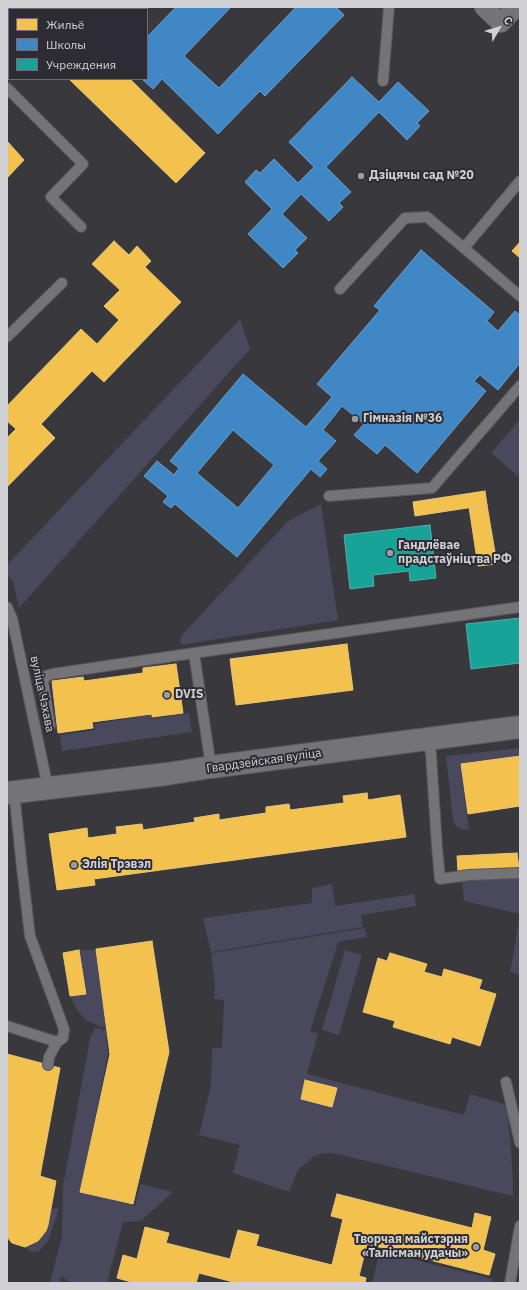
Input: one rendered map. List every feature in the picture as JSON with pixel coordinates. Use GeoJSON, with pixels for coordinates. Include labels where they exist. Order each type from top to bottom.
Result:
{"type":"FeatureCollection","features":[{"type":"Feature","properties":{"kind":"street"},"geometry":{"type":"LineString","coordinates":[[484,7],[501,23],[516,7]]}},
{"type":"Feature","properties":{"kind":"street","name":"Гвардзейская вуліца"},"geometry":{"type":"LineString","coordinates":[[11,793],[167,774],[520,727]]}},
{"type":"Feature","properties":{"kind":"lane"},"geometry":{"type":"LineString","coordinates":[[383,81],[389,7]]}},
{"type":"Feature","properties":{"kind":"lane"},"geometry":{"type":"LineString","coordinates":[[7,88],[83,164],[51,197],[81,228]]}},
{"type":"Feature","properties":{"kind":"lane"},"geometry":{"type":"LineString","coordinates":[[464,248],[520,181]]}},
{"type":"Feature","properties":{"kind":"lane"},"geometry":{"type":"LineString","coordinates":[[340,290],[405,218],[427,217],[520,296]]}},
{"type":"Feature","properties":{"kind":"lane"},"geometry":{"type":"LineString","coordinates":[[7,337],[62,283]]}},
{"type":"Feature","properties":{"kind":"lane"},"geometry":{"type":"LineString","coordinates":[[329,496],[432,488],[520,386]]}},
{"type":"Feature","properties":{"kind":"lane"},"geometry":{"type":"LineString","coordinates":[[50,726],[43,681],[46,676],[52,674],[520,607]]}},
{"type":"Feature","properties":{"kind":"lane","name":"вуліца Чэхава"},"geometry":{"type":"LineString","coordinates":[[7,608],[12,618],[48,788]]}},
{"type":"Feature","properties":{"kind":"lane"},"geometry":{"type":"LineString","coordinates":[[194,653],[211,767]]}},
{"type":"Feature","properties":{"kind":"lane"},"geometry":{"type":"LineString","coordinates":[[428,739],[431,754],[440,879],[520,873]]}},
{"type":"Feature","properties":{"kind":"lane"},"geometry":{"type":"LineString","coordinates":[[11,793],[30,936],[64,1029],[63,1038],[57,1042],[49,1057],[48,1065]]}},
{"type":"Feature","properties":{"kind":"lane"},"geometry":{"type":"LineString","coordinates":[[7,1026],[57,1042]]}},
{"type":"Feature","properties":{"kind":"lane"},"geometry":{"type":"LineString","coordinates":[[506,1082],[520,1143]]}},
{"type":"Feature","properties":{"kind":"lane"},"geometry":{"type":"LineString","coordinates":[[510,1283],[520,1226]]}},
{"type":"Feature","properties":{"kind":"shaded area"},"geometry":{"type":"Polygon","coordinates":[[[240,319],[250,349],[19,608],[13,581],[7,576],[7,565],[240,319]]]}},
{"type":"Feature","properties":{"kind":"shaded area"},"geometry":{"type":"Polygon","coordinates":[[[520,419],[520,478],[491,453],[520,419]]]}},
{"type":"Feature","properties":{"kind":"shaded area"},"geometry":{"type":"Polygon","coordinates":[[[321,504],[338,620],[181,645],[180,637],[288,521],[321,504]]]}},
{"type":"Feature","properties":{"kind":"shaded area"},"geometry":{"type":"Polygon","coordinates":[[[189,713],[192,732],[62,751],[60,735],[95,730],[94,724],[151,715],[151,719],[189,713]]]}},
{"type":"Feature","properties":{"kind":"shaded area"},"geometry":{"type":"Polygon","coordinates":[[[520,748],[520,755],[460,764],[469,830],[460,829],[456,826],[453,820],[446,756],[520,748]]]}},
{"type":"Feature","properties":{"kind":"shaded area"},"geometry":{"type":"Polygon","coordinates":[[[520,878],[520,914],[464,901],[462,881],[520,878]]]}},
{"type":"Feature","properties":{"kind":"shaded area"},"geometry":{"type":"Polygon","coordinates":[[[332,884],[335,906],[414,894],[416,906],[361,915],[363,927],[211,952],[203,918],[312,903],[312,888],[332,884]]]}},
{"type":"Feature","properties":{"kind":"shaded area"},"geometry":{"type":"Polygon","coordinates":[[[520,915],[520,975],[510,972],[520,915]]]}},
{"type":"Feature","properties":{"kind":"shaded area"},"geometry":{"type":"Polygon","coordinates":[[[365,928],[367,937],[338,942],[310,1032],[318,1033],[307,1074],[464,1115],[470,1094],[504,1104],[507,1109],[511,1148],[513,1196],[337,1154],[325,1153],[314,1156],[298,1170],[289,1192],[233,1173],[240,1145],[199,1135],[211,1085],[212,1048],[222,1048],[224,1000],[214,999],[215,988],[211,953],[365,928]],[[306,1079],[301,1099],[332,1107],[337,1087],[306,1079]]]}},
{"type":"Feature","properties":{"kind":"shaded area"},"geometry":{"type":"Polygon","coordinates":[[[80,950],[96,950],[107,1028],[101,1027],[86,1020],[77,1010],[71,997],[87,994],[80,950]]]}},
{"type":"Feature","properties":{"kind":"shaded area"},"geometry":{"type":"Polygon","coordinates":[[[345,950],[362,955],[339,1035],[322,1030],[345,950]]]}},
{"type":"Feature","properties":{"kind":"shaded area"},"geometry":{"type":"Polygon","coordinates":[[[95,1028],[106,1030],[108,1054],[80,1192],[135,1206],[140,1184],[173,1192],[141,1221],[123,1222],[107,1283],[72,1283],[61,1276],[59,1283],[51,1283],[50,1282],[62,1236],[63,1186],[90,1038],[95,1028]]]}},
{"type":"Feature","properties":{"kind":"shaded area"},"geometry":{"type":"Polygon","coordinates":[[[52,1208],[59,1209],[48,1241],[39,1251],[31,1252],[26,1247],[38,1242],[47,1231],[52,1208]]]}},
{"type":"Feature","properties":{"kind":"shaded area"},"geometry":{"type":"Polygon","coordinates":[[[380,1251],[493,1279],[491,1283],[372,1283],[380,1251]]]}},
{"type":"Feature","properties":{"kind":"building: Жильё"},"geometry":{"type":"Polygon","coordinates":[[[70,80],[131,80],[205,153],[176,183],[70,80]]]}},
{"type":"Feature","properties":{"kind":"building: Жильё"},"geometry":{"type":"Polygon","coordinates":[[[7,141],[24,160],[7,178],[7,141]]]}},
{"type":"Feature","properties":{"kind":"building: Жильё"},"geometry":{"type":"Polygon","coordinates":[[[114,241],[129,255],[137,246],[151,261],[145,267],[181,302],[104,382],[92,371],[41,424],[55,438],[7,487],[7,438],[16,429],[7,421],[7,406],[81,329],[97,344],[119,320],[104,306],[120,290],[92,264],[114,241]]]}},
{"type":"Feature","properties":{"kind":"building: Жильё"},"geometry":{"type":"Polygon","coordinates":[[[520,242],[520,258],[512,251],[520,242]]]}},
{"type":"Feature","properties":{"kind":"building: Жильё"},"geometry":{"type":"Polygon","coordinates":[[[485,491],[487,505],[415,516],[413,502],[485,491]]]}},
{"type":"Feature","properties":{"kind":"building: Жильё"},"geometry":{"type":"Polygon","coordinates":[[[487,505],[497,564],[478,566],[469,507],[487,505]]]}},
{"type":"Feature","properties":{"kind":"building: Жильё"},"geometry":{"type":"Polygon","coordinates":[[[347,644],[353,690],[236,705],[230,659],[347,644]]]}},
{"type":"Feature","properties":{"kind":"building: Жильё"},"geometry":{"type":"Polygon","coordinates":[[[176,664],[183,713],[152,717],[152,714],[92,722],[93,728],[58,733],[52,681],[83,677],[84,681],[143,673],[143,668],[176,664]]]}},
{"type":"Feature","properties":{"kind":"building: Жильё"},"geometry":{"type":"Polygon","coordinates":[[[520,756],[520,806],[468,814],[461,764],[520,756]]]}},
{"type":"Feature","properties":{"kind":"building: Жильё"},"geometry":{"type":"Polygon","coordinates":[[[367,793],[368,800],[400,795],[406,837],[94,879],[95,885],[57,890],[49,834],[87,828],[88,838],[117,834],[116,827],[142,824],[143,830],[195,822],[194,818],[219,814],[219,820],[266,813],[266,807],[289,804],[290,810],[344,803],[343,796],[367,793]]]}},
{"type":"Feature","properties":{"kind":"building: Жильё"},"geometry":{"type":"Polygon","coordinates":[[[517,853],[519,868],[458,871],[457,856],[517,853]]]}},
{"type":"Feature","properties":{"kind":"building: Жильё"},"geometry":{"type":"Polygon","coordinates":[[[152,941],[169,1052],[133,1204],[80,1192],[110,1054],[96,949],[152,941]]]}},
{"type":"Feature","properties":{"kind":"building: Жильё"},"geometry":{"type":"Polygon","coordinates":[[[79,950],[86,994],[70,996],[63,953],[79,950]]]}},
{"type":"Feature","properties":{"kind":"building: Жильё"},"geometry":{"type":"Polygon","coordinates":[[[390,953],[427,964],[424,972],[442,977],[444,969],[482,980],[479,989],[496,994],[480,1046],[452,1037],[450,1044],[393,1027],[395,1021],[363,1012],[378,958],[387,961],[390,953]]]}},
{"type":"Feature","properties":{"kind":"building: Жильё"},"geometry":{"type":"Polygon","coordinates":[[[7,1054],[60,1068],[40,1176],[56,1181],[48,1225],[46,1231],[38,1241],[25,1247],[12,1243],[7,1237],[7,1054]]]}},
{"type":"Feature","properties":{"kind":"building: Жильё"},"geometry":{"type":"Polygon","coordinates":[[[305,1080],[337,1088],[332,1107],[301,1099],[305,1080]]]}},
{"type":"Feature","properties":{"kind":"building: Жильё"},"geometry":{"type":"Polygon","coordinates":[[[337,1194],[472,1228],[475,1213],[491,1217],[483,1250],[495,1254],[489,1275],[367,1244],[359,1276],[366,1278],[365,1283],[237,1283],[199,1273],[196,1283],[135,1283],[117,1278],[123,1255],[137,1259],[145,1227],[169,1233],[166,1243],[230,1259],[238,1230],[259,1235],[256,1246],[332,1265],[343,1219],[331,1216],[337,1194]]]}},
{"type":"Feature","properties":{"kind":"building: Школы"},"geometry":{"type":"Polygon","coordinates":[[[176,7],[231,7],[184,56],[219,88],[296,7],[336,7],[344,15],[265,96],[260,91],[218,134],[162,79],[153,89],[143,80],[148,80],[148,36],[176,7]]]}},
{"type":"Feature","properties":{"kind":"building: Школы"},"geometry":{"type":"Polygon","coordinates":[[[352,77],[379,102],[398,82],[429,111],[417,123],[420,126],[407,140],[379,112],[326,167],[351,192],[339,203],[343,207],[329,221],[301,194],[282,214],[307,238],[295,250],[298,253],[283,268],[248,234],[272,209],[245,182],[256,170],[260,173],[274,159],[298,183],[314,167],[289,142],[352,77]]]}},
{"type":"Feature","properties":{"kind":"building: Школы"},"geometry":{"type":"Polygon","coordinates":[[[421,250],[494,312],[487,321],[498,331],[515,311],[520,315],[520,363],[498,390],[480,375],[474,381],[486,391],[417,473],[385,445],[377,454],[354,435],[364,424],[342,406],[323,430],[336,441],[318,461],[327,469],[320,477],[311,469],[237,557],[175,504],[171,508],[163,502],[168,496],[144,476],[157,461],[174,475],[179,468],[170,461],[243,374],[306,427],[332,397],[317,384],[380,310],[374,306],[421,250]],[[233,430],[197,473],[238,508],[274,465],[233,430]]]}},
{"type":"Feature","properties":{"kind":"building: Учреждения","name":"Гандлёвае прадстаўніцтва РФ"},"geometry":{"type":"Polygon","coordinates":[[[430,525],[436,578],[410,581],[409,571],[373,575],[374,586],[350,589],[344,535],[430,525]]]}},
{"type":"Feature","properties":{"kind":"building: Учреждения"},"geometry":{"type":"Polygon","coordinates":[[[520,618],[520,663],[471,669],[466,624],[520,618]]]}},
{"type":"Feature","properties":{"kind":"place","name":"Дзіцячы сад №20"},"geometry":{"type":"Point","coordinates":[361,176]}},
{"type":"Feature","properties":{"kind":"place","name":"Гімназія №36"},"geometry":{"type":"Point","coordinates":[355,419]}},
{"type":"Feature","properties":{"kind":"place","name":"Гандлёвае прадстаўніцтва РФ"},"geometry":{"type":"Point","coordinates":[390,553]}},
{"type":"Feature","properties":{"kind":"place","name":"DVIS"},"geometry":{"type":"Point","coordinates":[167,695]}},
{"type":"Feature","properties":{"kind":"place","name":"Элія Трэвэл"},"geometry":{"type":"Point","coordinates":[74,865]}},
{"type":"Feature","properties":{"kind":"place","name":"Творчая майстэрня «Талісман удачы»"},"geometry":{"type":"Point","coordinates":[476,1247]}}]}
